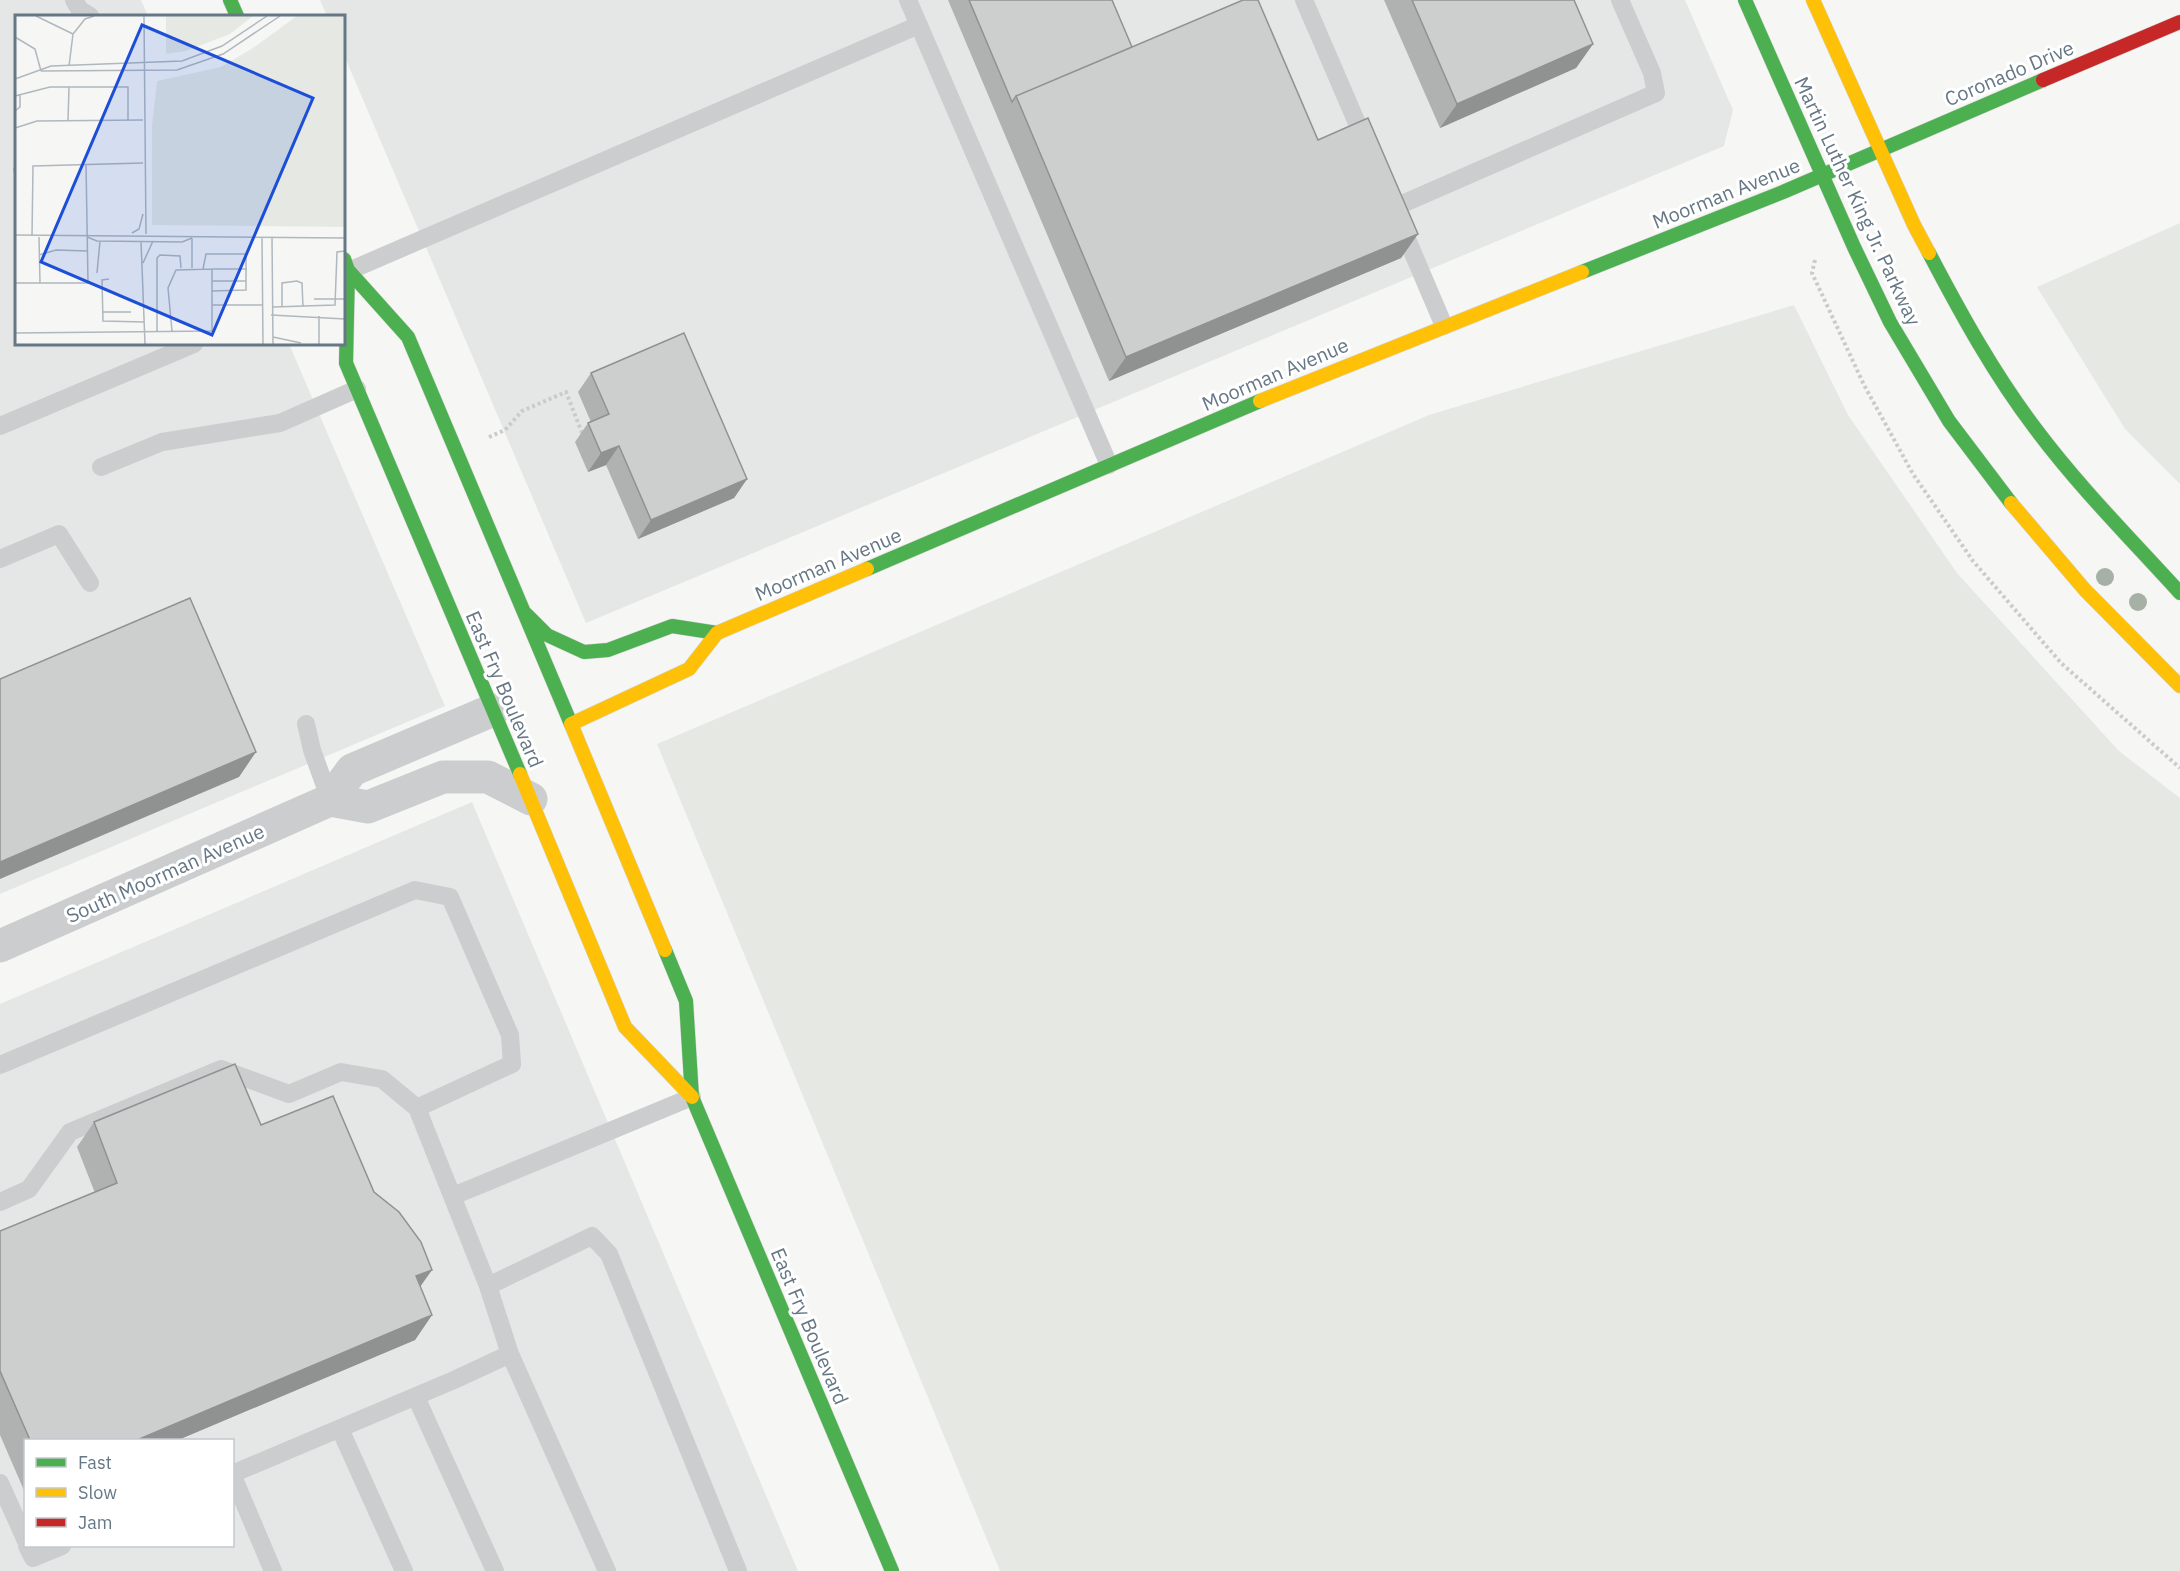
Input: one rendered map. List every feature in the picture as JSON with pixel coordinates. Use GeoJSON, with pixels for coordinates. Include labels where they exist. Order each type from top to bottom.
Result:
{"type":"FeatureCollection","features":[{"type":"Feature","properties":{"kind":"street"},"geometry":{"type":"LineString","coordinates":[[230,0],[237,15]]}},
{"type":"Feature","properties":{"kind":"street","name":"Martin Luther King Jr. Parkway"},"geometry":{"type":"LineString","coordinates":[[1745,0],[1854,247],[1890,322],[1949,421],[2011,503],[2085,590],[2180,686]]}},
{"type":"Feature","properties":{"kind":"street","name":"Martin Luther King Jr. Parkway"},"geometry":{"type":"LineString","coordinates":[[1813,0],[1914,225],[1969,329],[2035,428],[2097,503],[2180,593]]}},
{"type":"Feature","properties":{"kind":"street","name":"Coronado Drive"},"geometry":{"type":"LineString","coordinates":[[1853,161],[2180,22]]}},
{"type":"Feature","properties":{"kind":"street","name":"Moorman Avenue"},"geometry":{"type":"LineString","coordinates":[[571,724],[689,669],[717,633],[1311,379],[1783,192],[1853,161]]}},
{"type":"Feature","properties":{"kind":"street","name":"East Fry Boulevard"},"geometry":{"type":"LineString","coordinates":[[345,267],[346,363],[625,1027],[692,1097]]}},
{"type":"Feature","properties":{"kind":"street","name":"East Fry Boulevard"},"geometry":{"type":"LineString","coordinates":[[345,267],[408,337],[525,613],[686,1001],[692,1097],[892,1571]]}},
{"type":"Feature","properties":{"kind":"street"},"geometry":{"type":"LineString","coordinates":[[525,613],[548,635],[584,652],[608,650],[672,626],[717,633]]}},
{"type":"Feature","properties":{"kind":"street","name":"South Moorman Avenue"},"geometry":{"type":"LineString","coordinates":[[0,946],[330,800],[352,770],[493,711]]}},
{"type":"Feature","properties":{"kind":"street"},"geometry":{"type":"LineString","coordinates":[[330,800],[368,807],[443,777],[488,777],[531,799]]}},
{"type":"Feature","properties":{"kind":"lane"},"geometry":{"type":"LineString","coordinates":[[74,0],[80,10],[88,15]]}},
{"type":"Feature","properties":{"kind":"lane"},"geometry":{"type":"LineString","coordinates":[[908,0],[1108,465]]}},
{"type":"Feature","properties":{"kind":"lane"},"geometry":{"type":"LineString","coordinates":[[1304,0],[1374,164]]}},
{"type":"Feature","properties":{"kind":"lane"},"geometry":{"type":"LineString","coordinates":[[1444,326],[1391,202],[1656,93],[1652,73],[1620,0]]}},
{"type":"Feature","properties":{"kind":"lane"},"geometry":{"type":"LineString","coordinates":[[345,267],[919,26]]}},
{"type":"Feature","properties":{"kind":"lane"},"geometry":{"type":"LineString","coordinates":[[0,426],[192,345]]}},
{"type":"Feature","properties":{"kind":"lane"},"geometry":{"type":"LineString","coordinates":[[101,468],[162,442],[280,423],[357,389]]}},
{"type":"Feature","properties":{"kind":"lane"},"geometry":{"type":"LineString","coordinates":[[0,559],[59,534],[90,583]]}},
{"type":"Feature","properties":{"kind":"lane"},"geometry":{"type":"LineString","coordinates":[[306,724],[312,750],[330,800]]}},
{"type":"Feature","properties":{"kind":"lane"},"geometry":{"type":"LineString","coordinates":[[0,1065],[415,890],[450,897],[510,1035],[512,1064],[417,1108]]}},
{"type":"Feature","properties":{"kind":"lane"},"geometry":{"type":"LineString","coordinates":[[0,1202],[29,1189],[70,1132],[221,1069],[289,1094],[341,1072],[382,1078],[417,1108],[488,1286],[510,1354],[607,1571]]}},
{"type":"Feature","properties":{"kind":"lane"},"geometry":{"type":"LineString","coordinates":[[453,1196],[692,1097]]}},
{"type":"Feature","properties":{"kind":"lane"},"geometry":{"type":"LineString","coordinates":[[488,1286],[592,1236],[609,1254],[738,1571]]}},
{"type":"Feature","properties":{"kind":"lane"},"geometry":{"type":"LineString","coordinates":[[234,1473],[510,1354]]}},
{"type":"Feature","properties":{"kind":"lane"},"geometry":{"type":"LineString","coordinates":[[416,1396],[495,1571]]}},
{"type":"Feature","properties":{"kind":"lane"},"geometry":{"type":"LineString","coordinates":[[340,1429],[404,1571]]}},
{"type":"Feature","properties":{"kind":"lane"},"geometry":{"type":"LineString","coordinates":[[234,1479],[273,1571]]}},
{"type":"Feature","properties":{"kind":"lane"},"geometry":{"type":"LineString","coordinates":[[0,1483],[24,1537]]}},
{"type":"Feature","properties":{"kind":"lane"},"geometry":{"type":"LineString","coordinates":[[28,1547],[33,1558],[58,1547]]}},
{"type":"Feature","properties":{"kind":"path"},"geometry":{"type":"LineString","coordinates":[[1815,260],[1812,273],[1864,385],[1913,474],[1973,561],[2061,663],[2180,768]]}},
{"type":"Feature","properties":{"kind":"path"},"geometry":{"type":"LineString","coordinates":[[482,440],[505,430],[522,411],[566,392],[584,438]]}},
{"type":"Feature","properties":{"kind":"shaded area"},"geometry":{"type":"Polygon","coordinates":[[[0,0],[141,0],[148,15],[15,15],[15,345],[289,345],[445,706],[0,894],[0,0]]]}},
{"type":"Feature","properties":{"kind":"shaded area"},"geometry":{"type":"Polygon","coordinates":[[[320,0],[1685,0],[1733,110],[1724,146],[586,623],[345,57],[345,15],[327,15],[320,0]]]}},
{"type":"Feature","properties":{"kind":"shaded area"},"geometry":{"type":"Polygon","coordinates":[[[2180,223],[2180,484],[2125,429],[2037,287],[2180,223]]]}},
{"type":"Feature","properties":{"kind":"shaded area"},"geometry":{"type":"Polygon","coordinates":[[[1794,305],[1848,415],[1957,573],[2119,751],[2180,798],[2180,1571],[1000,1571],[657,744],[1429,415],[1794,305]]]}},
{"type":"Feature","properties":{"kind":"shaded area"},"geometry":{"type":"Polygon","coordinates":[[[472,802],[798,1571],[0,1571],[0,1004],[472,802]]]}},
{"type":"Feature","properties":{"kind":"building"},"geometry":{"type":"Polygon","coordinates":[[[969,0],[1112,0],[1132,47],[1016,96],[1012,102],[969,0]]]}},
{"type":"Feature","properties":{"kind":"building"},"geometry":{"type":"Polygon","coordinates":[[[1243,0],[1258,0],[1318,140],[1368,118],[1418,234],[1126,357],[1016,96],[1243,0]]]}},
{"type":"Feature","properties":{"kind":"building"},"geometry":{"type":"Polygon","coordinates":[[[1412,0],[1574,0],[1593,44],[1457,104],[1412,0]]]}},
{"type":"Feature","properties":{"kind":"building"},"geometry":{"type":"Polygon","coordinates":[[[684,333],[747,479],[651,520],[619,446],[601,453],[588,423],[609,414],[591,373],[684,333]]]}},
{"type":"Feature","properties":{"kind":"building"},"geometry":{"type":"Polygon","coordinates":[[[190,598],[256,752],[0,862],[0,679],[190,598]]]}},
{"type":"Feature","properties":{"kind":"building"},"geometry":{"type":"Polygon","coordinates":[[[235,1064],[261,1125],[333,1096],[374,1192],[399,1212],[421,1242],[432,1270],[416,1276],[432,1315],[139,1439],[30,1439],[0,1371],[0,1231],[117,1183],[94,1122],[235,1064]]]}},
{"type":"Feature","properties":{"kind":"traffic: fast"},"geometry":{"type":"LineString","coordinates":[[230,0],[237,15]]}},
{"type":"Feature","properties":{"kind":"traffic: fast"},"geometry":{"type":"LineString","coordinates":[[1745,0],[1854,247],[1890,322],[1949,421],[2011,503]]}},
{"type":"Feature","properties":{"kind":"traffic: fast"},"geometry":{"type":"LineString","coordinates":[[1582,272],[1783,192],[2043,80]]}},
{"type":"Feature","properties":{"kind":"traffic: fast"},"geometry":{"type":"LineString","coordinates":[[1929,253],[1979,343],[2035,428],[2087,492],[2180,593]]}},
{"type":"Feature","properties":{"kind":"traffic: fast"},"geometry":{"type":"LineString","coordinates":[[345,262],[348,270],[408,337],[571,724]]}},
{"type":"Feature","properties":{"kind":"traffic: fast"},"geometry":{"type":"LineString","coordinates":[[348,270],[346,363],[520,774]]}},
{"type":"Feature","properties":{"kind":"traffic: fast"},"geometry":{"type":"LineString","coordinates":[[867,569],[1260,401]]}},
{"type":"Feature","properties":{"kind":"traffic: fast"},"geometry":{"type":"LineString","coordinates":[[526,614],[547,635],[584,652],[608,650],[672,626],[717,633]]}},
{"type":"Feature","properties":{"kind":"traffic: fast"},"geometry":{"type":"LineString","coordinates":[[665,950],[686,1001],[692,1097],[892,1571]]}},
{"type":"Feature","properties":{"kind":"traffic: slow"},"geometry":{"type":"LineString","coordinates":[[1813,0],[1914,225],[1929,253]]}},
{"type":"Feature","properties":{"kind":"traffic: slow"},"geometry":{"type":"LineString","coordinates":[[1260,401],[1582,272]]}},
{"type":"Feature","properties":{"kind":"traffic: slow"},"geometry":{"type":"LineString","coordinates":[[2011,503],[2085,590],[2180,686]]}},
{"type":"Feature","properties":{"kind":"traffic: slow"},"geometry":{"type":"LineString","coordinates":[[571,724],[689,669],[717,633],[867,569]]}},
{"type":"Feature","properties":{"kind":"traffic: slow"},"geometry":{"type":"LineString","coordinates":[[571,724],[665,950]]}},
{"type":"Feature","properties":{"kind":"traffic: slow"},"geometry":{"type":"LineString","coordinates":[[520,774],[625,1027],[692,1097]]}},
{"type":"Feature","properties":{"kind":"traffic: jam"},"geometry":{"type":"LineString","coordinates":[[2043,80],[2180,22]]}}]}
